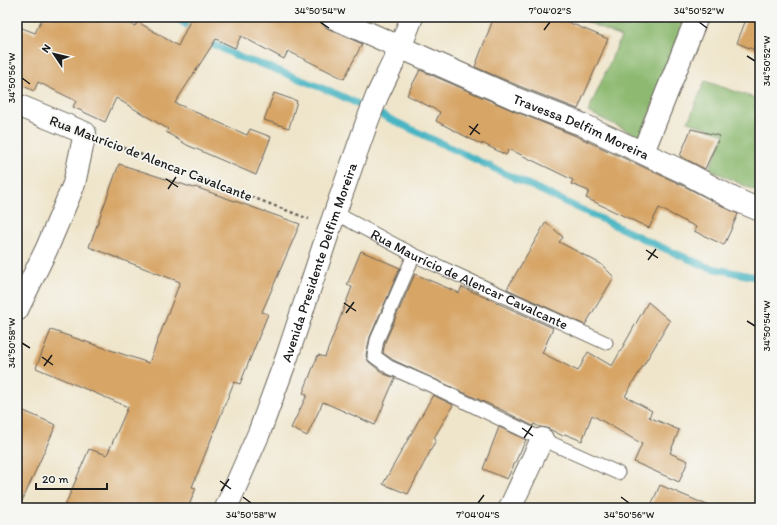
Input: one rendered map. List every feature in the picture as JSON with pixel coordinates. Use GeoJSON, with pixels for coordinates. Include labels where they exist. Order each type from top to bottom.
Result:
{"type":"FeatureCollection","features":[{"type":"Feature","properties":{"kind":"street","name":"Travessa Delfim Moreira"},"geometry":{"type":"LineString","coordinates":[[332,17],[519,100],[581,124],[643,152],[734,199],[760,210]]}},
{"type":"Feature","properties":{"kind":"street","name":"Avenida Presidente Delfim Moreira"},"geometry":{"type":"LineString","coordinates":[[226,508],[259,433],[287,357],[332,220],[367,122],[412,17]]}},
{"type":"Feature","properties":{"kind":"street"},"geometry":{"type":"LineString","coordinates":[[643,152],[697,17]]}},
{"type":"Feature","properties":{"kind":"street","name":"Rua Maurício de Alencar Cavalcante"},"geometry":{"type":"LineString","coordinates":[[17,105],[85,134]]}},
{"type":"Feature","properties":{"kind":"street"},"geometry":{"type":"LineString","coordinates":[[17,310],[47,248],[74,184],[85,134]]}},
{"type":"Feature","properties":{"kind":"street"},"geometry":{"type":"LineString","coordinates":[[510,508],[542,438]]}},
{"type":"Feature","properties":{"kind":"lane","name":"Rua Maurício de Alencar Cavalcante"},"geometry":{"type":"LineString","coordinates":[[332,220],[414,255],[606,343]]}},
{"type":"Feature","properties":{"kind":"lane"},"geometry":{"type":"LineString","coordinates":[[414,255],[377,340],[374,356],[389,367],[618,473]]}},
{"type":"Feature","properties":{"kind":"path","name":"Rua Maurício de Alencar Cavalcante"},"geometry":{"type":"LineString","coordinates":[[85,134],[332,220]]}},
{"type":"Feature","properties":{"kind":"green space"},"geometry":{"type":"Polygon","coordinates":[[[576,17],[685,17],[641,137],[588,112],[621,37],[576,17]]]}},
{"type":"Feature","properties":{"kind":"green space"},"geometry":{"type":"Polygon","coordinates":[[[705,81],[760,100],[760,193],[709,169],[725,134],[688,122],[705,81]]]}},
{"type":"Feature","properties":{"kind":"building"},"geometry":{"type":"Polygon","coordinates":[[[43,17],[117,17],[135,26],[138,22],[178,46],[192,17],[320,17],[322,24],[327,28],[362,44],[344,79],[288,51],[284,59],[241,36],[235,48],[216,39],[175,103],[247,135],[250,129],[271,137],[256,175],[187,145],[166,132],[168,129],[116,98],[105,122],[73,107],[76,101],[38,82],[34,91],[17,83],[17,26],[35,33],[43,17]]]}},
{"type":"Feature","properties":{"kind":"building"},"geometry":{"type":"Polygon","coordinates":[[[494,17],[556,17],[608,39],[578,109],[475,67],[494,17]]]}},
{"type":"Feature","properties":{"kind":"building"},"geometry":{"type":"Polygon","coordinates":[[[747,17],[760,17],[760,52],[737,43],[747,17]]]}},
{"type":"Feature","properties":{"kind":"building"},"geometry":{"type":"Polygon","coordinates":[[[420,70],[576,136],[682,185],[738,214],[724,245],[694,231],[696,227],[659,208],[649,228],[586,198],[589,191],[571,184],[573,180],[509,149],[506,155],[482,143],[482,145],[436,121],[440,112],[407,95],[420,70]]]}},
{"type":"Feature","properties":{"kind":"building"},"geometry":{"type":"Polygon","coordinates":[[[274,93],[297,101],[289,128],[264,120],[274,93]]]}},
{"type":"Feature","properties":{"kind":"building"},"geometry":{"type":"Polygon","coordinates":[[[691,129],[720,136],[705,169],[680,156],[691,129]]]}},
{"type":"Feature","properties":{"kind":"building"},"geometry":{"type":"Polygon","coordinates":[[[119,164],[194,188],[195,187],[300,224],[262,312],[268,314],[240,384],[234,382],[192,487],[196,488],[188,508],[64,508],[89,449],[107,455],[128,407],[36,368],[51,330],[149,363],[180,282],[89,247],[119,164]]]}},
{"type":"Feature","properties":{"kind":"building"},"geometry":{"type":"Polygon","coordinates":[[[546,222],[563,237],[559,242],[601,264],[614,277],[585,325],[507,289],[546,222]]]}},
{"type":"Feature","properties":{"kind":"building"},"geometry":{"type":"Polygon","coordinates":[[[361,251],[400,268],[370,337],[366,355],[369,362],[384,374],[395,378],[375,425],[323,402],[307,436],[291,428],[307,395],[303,393],[318,355],[325,357],[352,287],[347,285],[361,251]]]}},
{"type":"Feature","properties":{"kind":"building"},"geometry":{"type":"Polygon","coordinates":[[[415,274],[459,293],[462,287],[553,328],[542,353],[578,371],[588,352],[612,366],[648,302],[670,321],[625,396],[652,411],[649,417],[679,430],[670,453],[688,461],[679,482],[634,462],[642,444],[592,415],[582,441],[565,434],[563,436],[547,428],[534,424],[533,426],[504,411],[393,360],[383,353],[385,342],[415,274]]]}},
{"type":"Feature","properties":{"kind":"building"},"geometry":{"type":"Polygon","coordinates":[[[433,395],[453,405],[434,438],[436,440],[408,494],[383,484],[433,395]]]}},
{"type":"Feature","properties":{"kind":"building"},"geometry":{"type":"Polygon","coordinates":[[[17,408],[56,425],[19,508],[17,508],[17,408]]]}},
{"type":"Feature","properties":{"kind":"building"},"geometry":{"type":"Polygon","coordinates":[[[499,427],[526,440],[507,479],[483,469],[499,427]]]}},
{"type":"Feature","properties":{"kind":"building"},"geometry":{"type":"Polygon","coordinates":[[[660,485],[714,508],[650,508],[660,485]]]}},
{"type":"Feature","properties":{"kind":"waterway"},"geometry":{"type":"LineString","coordinates":[[175,17],[196,31]]}},
{"type":"Feature","properties":{"kind":"waterway"},"geometry":{"type":"LineString","coordinates":[[206,38],[213,44],[241,58],[264,65],[337,94],[652,243],[707,267],[760,278]]}}]}
